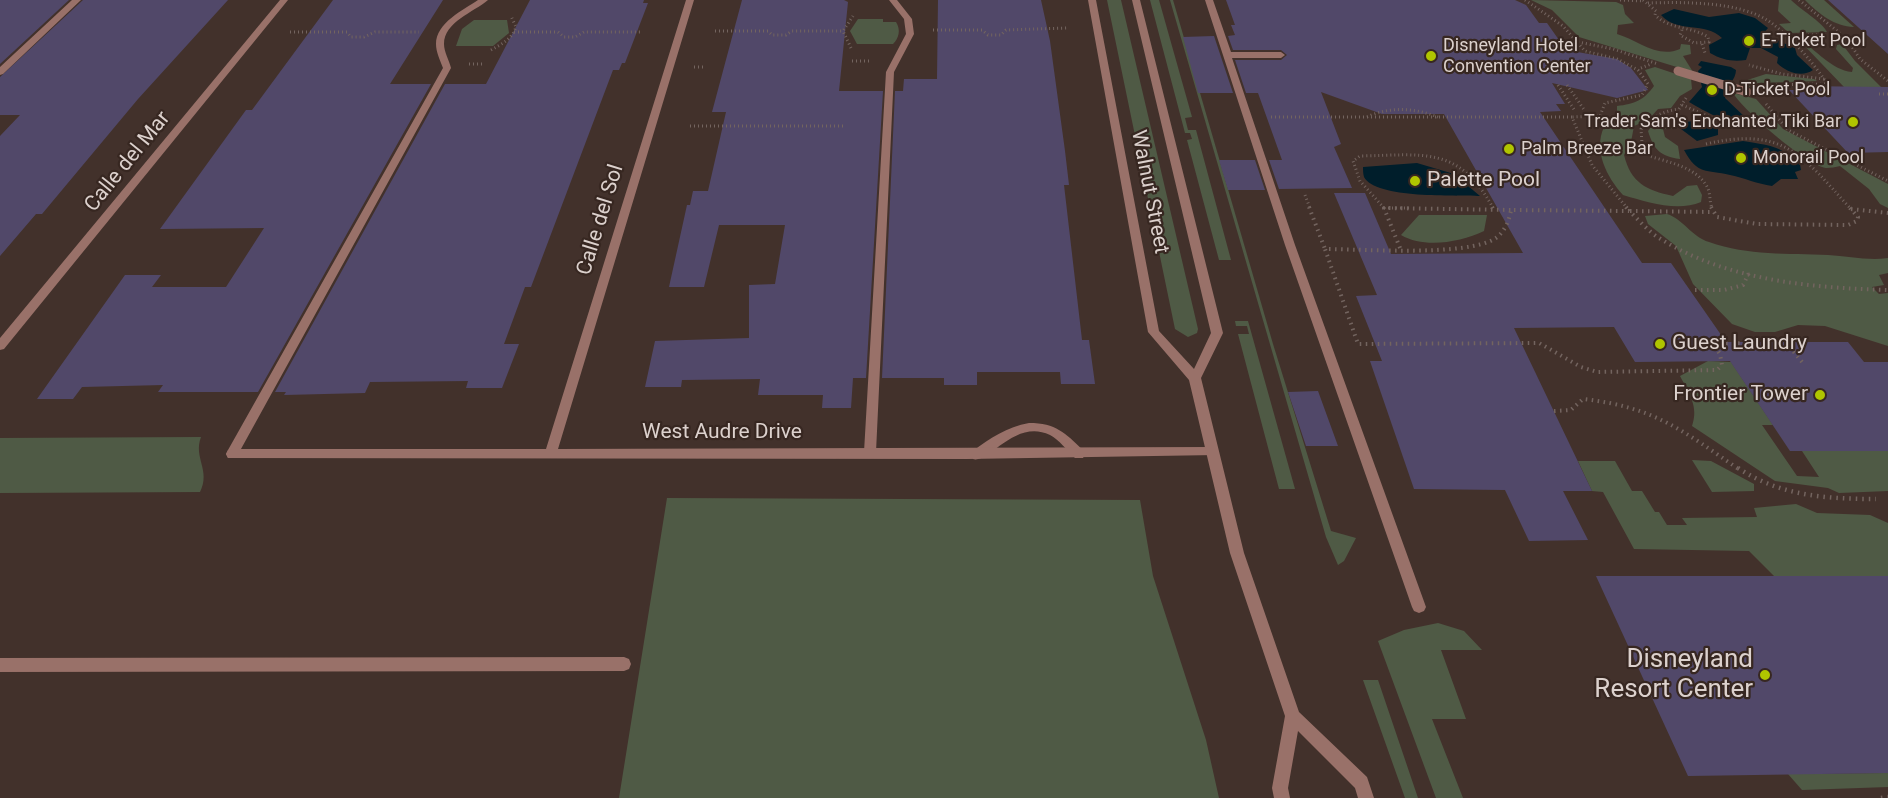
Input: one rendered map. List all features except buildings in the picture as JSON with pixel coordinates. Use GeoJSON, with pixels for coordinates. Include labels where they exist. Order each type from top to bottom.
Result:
{"type":"FeatureCollection","features":[{"type":"Feature","properties":{"kind":"street"},"geometry":{"type":"LineString","coordinates":[[0,72],[77,0]]}},
{"type":"Feature","properties":{"kind":"street","name":"Calle del Mar"},"geometry":{"type":"LineString","coordinates":[[0,346],[284,0]]}},
{"type":"Feature","properties":{"kind":"street","name":"West Audre Drive"},"geometry":{"type":"LineString","coordinates":[[484,0],[454,20],[444,32],[440,44],[447,69],[232,454],[870,452],[977,455],[1212,452]]}},
{"type":"Feature","properties":{"kind":"street","name":"Calle del Sol"},"geometry":{"type":"LineString","coordinates":[[551,452],[690,0]]}},
{"type":"Feature","properties":{"kind":"street"},"geometry":{"type":"LineString","coordinates":[[870,452],[890,72],[910,34],[908,19],[893,0]]}},
{"type":"Feature","properties":{"kind":"street","name":"Walnut Street"},"geometry":{"type":"LineString","coordinates":[[1092,0],[1154,332],[1195,378],[1237,553],[1293,716],[1362,783],[1366,798]]}},
{"type":"Feature","properties":{"kind":"street","name":"Walnut Street"},"geometry":{"type":"LineString","coordinates":[[1136,0],[1217,333],[1195,378]]}},
{"type":"Feature","properties":{"kind":"street"},"geometry":{"type":"LineString","coordinates":[[1209,0],[1290,245],[1419,607]]}},
{"type":"Feature","properties":{"kind":"street"},"geometry":{"type":"LineString","coordinates":[[1228,55],[1281,56]]}},
{"type":"Feature","properties":{"kind":"street"},"geometry":{"type":"LineString","coordinates":[[1678,71],[1747,92]]}},
{"type":"Feature","properties":{"kind":"street"},"geometry":{"type":"LineString","coordinates":[[977,455],[998,437],[1020,427],[1050,430],[1079,454]]}},
{"type":"Feature","properties":{"kind":"street"},"geometry":{"type":"LineString","coordinates":[[0,665],[624,664]]}},
{"type":"Feature","properties":{"kind":"street","name":"Walnut Street"},"geometry":{"type":"LineString","coordinates":[[1282,798],[1280,788],[1293,716]]}},
{"type":"Feature","properties":{"kind":"path"},"geometry":{"type":"LineString","coordinates":[[1249,118],[1440,119],[1600,116],[1605,103],[1642,95],[1648,84],[1638,70],[1617,59],[1585,51],[1563,26],[1525,0]]}},
{"type":"Feature","properties":{"kind":"path"},"geometry":{"type":"LineString","coordinates":[[1620,0],[1694,2],[1733,7],[1770,22],[1788,38],[1829,84],[1794,82],[1779,86]]}},
{"type":"Feature","properties":{"kind":"path"},"geometry":{"type":"LineString","coordinates":[[1799,0],[1847,39],[1860,59],[1888,81]]}},
{"type":"Feature","properties":{"kind":"path"},"geometry":{"type":"LineString","coordinates":[[1646,2],[1656,11],[1655,15],[1660,21],[1682,30],[1690,29],[1706,34],[1709,42],[1702,44],[1684,40],[1679,33],[1682,30]]}},
{"type":"Feature","properties":{"kind":"path"},"geometry":{"type":"LineString","coordinates":[[491,50],[506,42],[514,32],[516,27],[510,18],[512,16]]}},
{"type":"Feature","properties":{"kind":"path"},"geometry":{"type":"LineString","coordinates":[[843,31],[853,16]]}},
{"type":"Feature","properties":{"kind":"path"},"geometry":{"type":"LineString","coordinates":[[931,30],[982,30],[988,35],[1001,35],[1006,30],[1067,28]]}},
{"type":"Feature","properties":{"kind":"path"},"geometry":{"type":"LineString","coordinates":[[715,31],[768,31],[772,35],[786,35],[792,31],[843,31]]}},
{"type":"Feature","properties":{"kind":"path"},"geometry":{"type":"LineString","coordinates":[[843,31],[851,48]]}},
{"type":"Feature","properties":{"kind":"path"},"geometry":{"type":"LineString","coordinates":[[290,32],[347,32],[351,37],[364,37],[375,32],[425,32]]}},
{"type":"Feature","properties":{"kind":"path"},"geometry":{"type":"LineString","coordinates":[[514,32],[558,32],[564,37],[575,37],[584,32],[641,32]]}},
{"type":"Feature","properties":{"kind":"path"},"geometry":{"type":"LineString","coordinates":[[1804,35],[1820,35]]}},
{"type":"Feature","properties":{"kind":"path"},"geometry":{"type":"LineString","coordinates":[[1788,38],[1794,36]]}},
{"type":"Feature","properties":{"kind":"path"},"geometry":{"type":"LineString","coordinates":[[1576,41],[1613,49],[1678,71]]}},
{"type":"Feature","properties":{"kind":"path"},"geometry":{"type":"LineString","coordinates":[[1697,57],[1702,50],[1702,44]]}},
{"type":"Feature","properties":{"kind":"path"},"geometry":{"type":"LineString","coordinates":[[1702,50],[1708,56]]}},
{"type":"Feature","properties":{"kind":"path"},"geometry":{"type":"LineString","coordinates":[[852,61],[874,61]]}},
{"type":"Feature","properties":{"kind":"path"},"geometry":{"type":"LineString","coordinates":[[462,64],[484,64]]}},
{"type":"Feature","properties":{"kind":"path"},"geometry":{"type":"LineString","coordinates":[[1641,68],[1651,64]]}},
{"type":"Feature","properties":{"kind":"path"},"geometry":{"type":"LineString","coordinates":[[1743,64],[1760,66],[1782,74],[1824,79]]}},
{"type":"Feature","properties":{"kind":"path"},"geometry":{"type":"LineString","coordinates":[[1558,85],[1575,111]]}},
{"type":"Feature","properties":{"kind":"path"},"geometry":{"type":"LineString","coordinates":[[1567,85],[1585,111]]}},
{"type":"Feature","properties":{"kind":"path"},"geometry":{"type":"LineString","coordinates":[[1692,91],[1678,109],[1662,112],[1646,123],[1641,129],[1642,142],[1649,156],[1677,165],[1701,178],[1707,186],[1717,217],[1740,222],[1848,225],[1857,221],[1858,217],[1817,171],[1776,140],[1739,137],[1706,144]]}},
{"type":"Feature","properties":{"kind":"path"},"geometry":{"type":"LineString","coordinates":[[1747,92],[1761,98],[1796,134],[1888,181]]}},
{"type":"Feature","properties":{"kind":"path"},"geometry":{"type":"LineString","coordinates":[[1879,94],[1888,94]]}},
{"type":"Feature","properties":{"kind":"path"},"geometry":{"type":"LineString","coordinates":[[1399,106],[1403,112]]}},
{"type":"Feature","properties":{"kind":"path"},"geometry":{"type":"LineString","coordinates":[[1367,117],[1376,112],[1429,112],[1440,119]]}},
{"type":"Feature","properties":{"kind":"path"},"geometry":{"type":"LineString","coordinates":[[1572,117],[1592,165],[1629,211],[1655,235],[1702,260],[1749,273],[1862,291],[1888,290]]}},
{"type":"Feature","properties":{"kind":"path"},"geometry":{"type":"LineString","coordinates":[[690,126],[844,126]]}},
{"type":"Feature","properties":{"kind":"path"},"geometry":{"type":"LineString","coordinates":[[1400,248],[1384,208],[1372,192],[1360,186],[1353,169],[1353,160],[1360,156],[1422,156],[1466,170],[1479,183],[1493,210]]}},
{"type":"Feature","properties":{"kind":"path"},"geometry":{"type":"LineString","coordinates":[[1305,195],[1358,344],[1539,343],[1552,348],[1583,370],[1597,372],[1717,370],[1722,365],[1720,354],[1713,344],[1786,342],[1802,362]]}},
{"type":"Feature","properties":{"kind":"path"},"geometry":{"type":"LineString","coordinates":[[1384,208],[1714,212]]}},
{"type":"Feature","properties":{"kind":"path"},"geometry":{"type":"LineString","coordinates":[[1850,208],[1888,213]]}},
{"type":"Feature","properties":{"kind":"path"},"geometry":{"type":"LineString","coordinates":[[1324,249],[1465,248],[1488,244],[1502,234],[1510,221],[1511,210]]}},
{"type":"Feature","properties":{"kind":"path"},"geometry":{"type":"LineString","coordinates":[[1695,290],[1724,290],[1743,285],[1749,273]]}},
{"type":"Feature","properties":{"kind":"path"},"geometry":{"type":"LineString","coordinates":[[1554,411],[1571,410],[1582,399],[1609,401],[1681,429],[1751,476],[1791,493],[1814,498],[1876,499]]}},
{"type":"Feature","properties":{"kind":"path"},"geometry":{"type":"LineString","coordinates":[[1881,798],[1888,797]]}},
{"type":"Feature","properties":{"kind":"green space"},"geometry":{"type":"Polygon","coordinates":[[[1107,0],[1121,0],[1198,329],[1197,333],[1188,337],[1175,329],[1107,0]]]}},
{"type":"Feature","properties":{"kind":"green space"},"geometry":{"type":"Polygon","coordinates":[[[1150,0],[1159,0],[1192,117],[1185,118],[1188,130],[1196,130],[1231,260],[1219,260],[1187,140],[1192,139],[1190,133],[1185,133],[1150,0]]]}},
{"type":"Feature","properties":{"kind":"green space"},"geometry":{"type":"Polygon","coordinates":[[[1170,0],[1173,0],[1273,344],[1331,531],[1356,538],[1344,561],[1338,565],[1326,537],[1170,0]]]}},
{"type":"Feature","properties":{"kind":"green space"},"geometry":{"type":"Polygon","coordinates":[[[1531,0],[1616,2],[1623,5],[1625,14],[1634,23],[1618,25],[1617,34],[1663,52],[1680,49],[1681,44],[1690,45],[1691,54],[1683,56],[1693,72],[1579,37],[1552,10],[1531,0]]]}},
{"type":"Feature","properties":{"kind":"green space"},"geometry":{"type":"Polygon","coordinates":[[[1779,0],[1791,0],[1821,24],[1827,32],[1789,33],[1779,24],[1791,23],[1778,11],[1779,0]]]}},
{"type":"Feature","properties":{"kind":"green space"},"geometry":{"type":"Polygon","coordinates":[[[1805,0],[1824,0],[1854,27],[1834,22],[1805,0]]]}},
{"type":"Feature","properties":{"kind":"green space"},"geometry":{"type":"Polygon","coordinates":[[[858,19],[883,19],[883,22],[896,22],[899,31],[897,39],[893,44],[857,44],[850,31],[858,19]]]}},
{"type":"Feature","properties":{"kind":"green space"},"geometry":{"type":"Polygon","coordinates":[[[474,20],[507,20],[509,33],[493,46],[456,46],[462,29],[474,20]]]}},
{"type":"Feature","properties":{"kind":"green space"},"geometry":{"type":"Polygon","coordinates":[[[1798,39],[1830,63],[1852,72],[1853,68],[1836,49],[1837,45],[1842,44],[1855,61],[1882,88],[1876,92],[1871,87],[1844,87],[1798,39]]]}},
{"type":"Feature","properties":{"kind":"green space"},"geometry":{"type":"Polygon","coordinates":[[[1655,67],[1691,79],[1692,89],[1680,96],[1671,108],[1658,109],[1648,120],[1634,126],[1631,142],[1624,155],[1635,179],[1647,188],[1673,196],[1687,186],[1697,185],[1702,195],[1701,202],[1692,205],[1662,205],[1623,195],[1603,163],[1600,145],[1604,127],[1617,119],[1617,106],[1643,98],[1650,91],[1654,86],[1645,70],[1655,67]]]}},
{"type":"Feature","properties":{"kind":"green space"},"geometry":{"type":"Polygon","coordinates":[[[1766,74],[1817,81],[1758,83],[1751,85],[1748,89],[1739,87],[1741,82],[1766,74]]]}},
{"type":"Feature","properties":{"kind":"green space"},"geometry":{"type":"Polygon","coordinates":[[[1733,93],[1756,99],[1783,129],[1888,184],[1888,208],[1880,204],[1869,189],[1840,166],[1826,168],[1790,147],[1749,112],[1733,93]]]}},
{"type":"Feature","properties":{"kind":"green space"},"geometry":{"type":"Polygon","coordinates":[[[1662,114],[1661,122],[1677,128],[1663,129],[1665,137],[1678,146],[1680,159],[1663,154],[1650,138],[1648,131],[1662,114]]]}},
{"type":"Feature","properties":{"kind":"green space"},"geometry":{"type":"Polygon","coordinates":[[[1667,214],[1673,216],[1703,240],[1739,250],[1866,259],[1888,258],[1888,273],[1879,275],[1884,285],[1872,287],[1879,294],[1888,293],[1888,346],[1825,326],[1798,325],[1775,332],[1755,332],[1732,324],[1693,284],[1676,246],[1648,224],[1645,216],[1667,214]]]}},
{"type":"Feature","properties":{"kind":"green space"},"geometry":{"type":"Polygon","coordinates":[[[1419,215],[1487,215],[1484,231],[1454,241],[1431,243],[1401,235],[1419,215]]]}},
{"type":"Feature","properties":{"kind":"green space"},"geometry":{"type":"Polygon","coordinates":[[[1235,321],[1248,321],[1295,489],[1279,489],[1238,334],[1249,334],[1247,326],[1236,326],[1235,321]]]}},
{"type":"Feature","properties":{"kind":"green space"},"geometry":{"type":"Polygon","coordinates":[[[1708,361],[1731,362],[1773,425],[1762,425],[1797,476],[1819,477],[1802,451],[1888,451],[1888,491],[1839,493],[1828,488],[1775,481],[1692,426],[1694,406],[1680,376],[1708,361]]]}},
{"type":"Feature","properties":{"kind":"green space"},"geometry":{"type":"Polygon","coordinates":[[[201,437],[199,451],[204,477],[200,492],[0,493],[0,438],[201,437]]]}},
{"type":"Feature","properties":{"kind":"green space"},"geometry":{"type":"Polygon","coordinates":[[[1692,460],[1711,461],[1754,484],[1754,491],[1712,492],[1692,460]]]}},
{"type":"Feature","properties":{"kind":"green space"},"geometry":{"type":"Polygon","coordinates":[[[1578,461],[1615,461],[1632,491],[1642,491],[1655,512],[1659,512],[1667,525],[1687,525],[1682,518],[1757,517],[1754,508],[1796,504],[1817,513],[1870,515],[1888,523],[1888,576],[1775,577],[1749,551],[1634,549],[1603,492],[1592,491],[1578,461]]]}},
{"type":"Feature","properties":{"kind":"green space"},"geometry":{"type":"Polygon","coordinates":[[[667,498],[1140,500],[1153,576],[1206,740],[1219,798],[619,798],[667,498]]]}},
{"type":"Feature","properties":{"kind":"green space"},"geometry":{"type":"Polygon","coordinates":[[[1438,623],[1464,631],[1482,650],[1441,650],[1466,719],[1432,719],[1463,798],[1436,798],[1378,641],[1404,630],[1438,623]]]}},
{"type":"Feature","properties":{"kind":"green space"},"geometry":{"type":"Polygon","coordinates":[[[1363,680],[1378,680],[1418,798],[1405,798],[1363,680]]]}},
{"type":"Feature","properties":{"kind":"green space"},"geometry":{"type":"Polygon","coordinates":[[[1888,773],[1888,787],[1802,790],[1788,774],[1888,773]]]}},
{"type":"Feature","properties":{"kind":"water","name":"E-Ticket Pool"},"geometry":{"type":"Polygon","coordinates":[[[1674,9],[1709,17],[1739,13],[1755,18],[1768,28],[1763,34],[1795,48],[1797,55],[1813,70],[1804,74],[1789,71],[1777,63],[1778,57],[1761,48],[1750,48],[1746,60],[1732,61],[1719,57],[1710,53],[1709,45],[1722,38],[1708,30],[1675,24],[1661,15],[1674,9]]]}},
{"type":"Feature","properties":{"kind":"water","name":"D-Ticket Pool"},"geometry":{"type":"Polygon","coordinates":[[[1701,61],[1736,70],[1725,98],[1747,119],[1726,120],[1689,102],[1702,87],[1698,71],[1702,67],[1698,65],[1701,61]]]}},
{"type":"Feature","properties":{"kind":"water"},"geometry":{"type":"Polygon","coordinates":[[[1706,120],[1718,128],[1718,135],[1697,141],[1673,123],[1706,120]]]}},
{"type":"Feature","properties":{"kind":"water","name":"Monorail Pool"},"geometry":{"type":"Polygon","coordinates":[[[1743,141],[1767,145],[1785,153],[1800,164],[1801,170],[1795,172],[1798,179],[1781,179],[1772,186],[1703,170],[1694,164],[1684,150],[1743,141]]]}},
{"type":"Feature","properties":{"kind":"water","name":"Palette Pool"},"geometry":{"type":"Polygon","coordinates":[[[1417,163],[1454,174],[1480,196],[1399,192],[1371,184],[1364,177],[1363,167],[1417,163]]]}},
{"type":"Feature","properties":{"kind":"place","name":"E-Ticket Pool"},"geometry":{"type":"Point","coordinates":[1749,41]}},
{"type":"Feature","properties":{"kind":"place","name":"Disneyland Hotel Convention Center"},"geometry":{"type":"Point","coordinates":[1431,56]}},
{"type":"Feature","properties":{"kind":"place","name":"D-Ticket Pool"},"geometry":{"type":"Point","coordinates":[1712,90]}},
{"type":"Feature","properties":{"kind":"place","name":"Trader Sam's Enchanted Tiki Bar"},"geometry":{"type":"Point","coordinates":[1853,122]}},
{"type":"Feature","properties":{"kind":"place","name":"Palm Breeze Bar"},"geometry":{"type":"Point","coordinates":[1509,149]}},
{"type":"Feature","properties":{"kind":"place","name":"Monorail Pool"},"geometry":{"type":"Point","coordinates":[1741,158]}},
{"type":"Feature","properties":{"kind":"place","name":"Palette Pool"},"geometry":{"type":"Point","coordinates":[1415,181]}},
{"type":"Feature","properties":{"kind":"place","name":"Guest Laundry"},"geometry":{"type":"Point","coordinates":[1660,344]}},
{"type":"Feature","properties":{"kind":"place","name":"Frontier Tower"},"geometry":{"type":"Point","coordinates":[1820,395]}},
{"type":"Feature","properties":{"kind":"place","name":"Disneyland Resort Center"},"geometry":{"type":"Point","coordinates":[1765,675]}}]}
